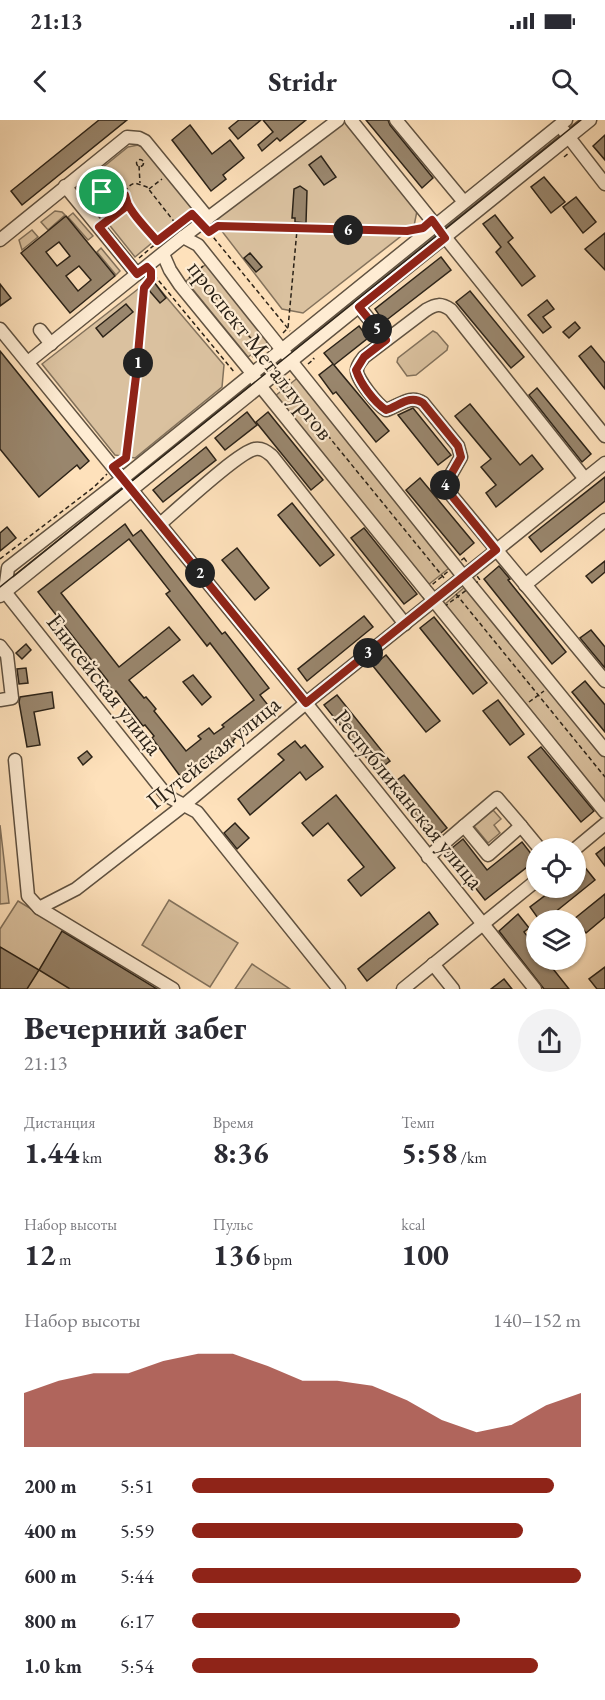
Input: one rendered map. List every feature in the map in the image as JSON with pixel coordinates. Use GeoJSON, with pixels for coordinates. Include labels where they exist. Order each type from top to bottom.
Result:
{"type":"FeatureCollection","features":[{"type":"Feature","properties":{"kind":"street"},"geometry":{"type":"LineString","coordinates":[[183,237],[338,120]]}},
{"type":"Feature","properties":{"kind":"street"},"geometry":{"type":"LineString","coordinates":[[351,120],[605,436]]}},
{"type":"Feature","properties":{"kind":"street"},"geometry":{"type":"LineString","coordinates":[[396,120],[464,202]]}},
{"type":"Feature","properties":{"kind":"street"},"geometry":{"type":"LineString","coordinates":[[2,597],[590,120]]}},
{"type":"Feature","properties":{"kind":"street"},"geometry":{"type":"LineString","coordinates":[[2,597],[2,566],[123,479],[248,368],[436,225],[560,122],[568,138],[605,184]]}},
{"type":"Feature","properties":{"kind":"street"},"geometry":{"type":"LineString","coordinates":[[0,240],[127,137],[145,141],[204,221]]}},
{"type":"Feature","properties":{"kind":"street"},"geometry":{"type":"LineString","coordinates":[[66,185],[99,227],[142,271]]}},
{"type":"Feature","properties":{"kind":"street","name":"проспект Металлургов"},"geometry":{"type":"LineString","coordinates":[[605,750],[476,583],[463,576],[459,562],[198,245],[183,237],[163,254],[180,285],[248,368],[260,387],[431,601],[605,812]]}},
{"type":"Feature","properties":{"kind":"street"},"geometry":{"type":"LineString","coordinates":[[28,362],[163,254]]}},
{"type":"Feature","properties":{"kind":"street"},"geometry":{"type":"LineString","coordinates":[[585,479],[451,310],[445,306],[434,305],[364,357],[358,365],[356,370],[358,377],[380,406],[386,410],[411,399],[417,399],[423,403],[458,446],[461,457],[445,485],[447,490],[605,681]]}},
{"type":"Feature","properties":{"kind":"street"},"geometry":{"type":"LineString","coordinates":[[359,307],[386,340]]}},
{"type":"Feature","properties":{"kind":"street","name":"Республиканская улица"},"geometry":{"type":"LineString","coordinates":[[0,329],[306,703],[535,989]]}},
{"type":"Feature","properties":{"kind":"street"},"geometry":{"type":"LineString","coordinates":[[40,330],[51,344]]}},
{"type":"Feature","properties":{"kind":"street"},"geometry":{"type":"LineString","coordinates":[[160,524],[240,456],[257,449],[265,450],[405,624]]}},
{"type":"Feature","properties":{"kind":"street","name":"Путейская улица"},"geometry":{"type":"LineString","coordinates":[[39,908],[76,889],[184,805],[431,601],[605,463]]}},
{"type":"Feature","properties":{"kind":"street"},"geometry":{"type":"LineString","coordinates":[[525,585],[605,520]]}},
{"type":"Feature","properties":{"kind":"street","name":"Енисейская улица"},"geometry":{"type":"LineString","coordinates":[[2,597],[167,796],[196,812],[339,989]]}},
{"type":"Feature","properties":{"kind":"street"},"geometry":{"type":"LineString","coordinates":[[0,646],[8,655],[12,698],[0,700]]}},
{"type":"Feature","properties":{"kind":"street"},"geometry":{"type":"LineString","coordinates":[[15,760],[28,896],[39,908],[173,989]]}},
{"type":"Feature","properties":{"kind":"street"},"geometry":{"type":"LineString","coordinates":[[428,857],[497,798],[531,838]]}},
{"type":"Feature","properties":{"kind":"street"},"geometry":{"type":"LineString","coordinates":[[586,840],[605,824]]}},
{"type":"Feature","properties":{"kind":"street"},"geometry":{"type":"LineString","coordinates":[[464,826],[488,855],[521,826]]}},
{"type":"Feature","properties":{"kind":"street"},"geometry":{"type":"LineString","coordinates":[[403,989],[526,889]]}},
{"type":"Feature","properties":{"kind":"street"},"geometry":{"type":"LineString","coordinates":[[433,964],[453,989]]}},
{"type":"Feature","properties":{"kind":"path"},"geometry":{"type":"LineString","coordinates":[[140,166],[140,183]]}},
{"type":"Feature","properties":{"kind":"path"},"geometry":{"type":"LineString","coordinates":[[148,189],[170,172]]}},
{"type":"Feature","properties":{"kind":"path"},"geometry":{"type":"LineString","coordinates":[[157,241],[128,205],[125,195],[131,184],[140,183],[148,189],[177,225]]}},
{"type":"Feature","properties":{"kind":"path"},"geometry":{"type":"LineString","coordinates":[[66,185],[102,190],[106,188],[109,192],[125,195]]}},
{"type":"Feature","properties":{"kind":"path"},"geometry":{"type":"LineString","coordinates":[[102,190],[105,195],[109,192]]}},
{"type":"Feature","properties":{"kind":"path"},"geometry":{"type":"LineString","coordinates":[[99,227],[128,205]]}},
{"type":"Feature","properties":{"kind":"path"},"geometry":{"type":"LineString","coordinates":[[2,566],[126,458],[144,288],[151,279],[151,271],[142,271],[139,257],[192,214],[204,221]]}},
{"type":"Feature","properties":{"kind":"path"},"geometry":{"type":"LineString","coordinates":[[288,328],[209,232],[218,226],[415,230]]}},
{"type":"Feature","properties":{"kind":"path"},"geometry":{"type":"LineString","coordinates":[[234,372],[248,368],[262,350],[279,344],[288,328],[297,229]]}},
{"type":"Feature","properties":{"kind":"path"},"geometry":{"type":"LineString","coordinates":[[169,294],[211,260]]}},
{"type":"Feature","properties":{"kind":"path"},"geometry":{"type":"LineString","coordinates":[[195,273],[262,350]]}},
{"type":"Feature","properties":{"kind":"path"},"geometry":{"type":"LineString","coordinates":[[431,601],[459,562]]}},
{"type":"Feature","properties":{"kind":"path"},"geometry":{"type":"LineString","coordinates":[[431,601],[476,583]]}},
{"type":"Feature","properties":{"kind":"path"},"geometry":{"type":"LineString","coordinates":[[520,707],[552,684]]}},
{"type":"Feature","properties":{"kind":"shaded area"},"geometry":{"type":"Polygon","coordinates":[[[344,121],[417,211],[414,226],[303,313],[282,309],[214,221],[344,121]]]}},
{"type":"Feature","properties":{"kind":"shaded area"},"geometry":{"type":"Polygon","coordinates":[[[138,145],[147,149],[194,208],[135,257],[83,192],[86,181],[128,147],[138,145]]]}},
{"type":"Feature","properties":{"kind":"shaded area"},"geometry":{"type":"Polygon","coordinates":[[[55,211],[65,215],[48,230],[41,222],[55,211]]]}},
{"type":"Feature","properties":{"kind":"shaded area"},"geometry":{"type":"Polygon","coordinates":[[[73,213],[93,236],[88,240],[68,217],[73,213]]]}},
{"type":"Feature","properties":{"kind":"shaded area"},"geometry":{"type":"Polygon","coordinates":[[[32,230],[38,237],[22,250],[19,240],[32,230]]]}},
{"type":"Feature","properties":{"kind":"shaded area"},"geometry":{"type":"Polygon","coordinates":[[[101,248],[120,271],[116,275],[97,252],[101,248]]]}},
{"type":"Feature","properties":{"kind":"shaded area"},"geometry":{"type":"Polygon","coordinates":[[[206,264],[268,342],[248,357],[186,281],[206,264]]]}},
{"type":"Feature","properties":{"kind":"shaded area"},"geometry":{"type":"Polygon","coordinates":[[[151,279],[224,365],[222,387],[135,458],[115,455],[42,364],[151,279]]]}},
{"type":"Feature","properties":{"kind":"shaded area"},"geometry":{"type":"Polygon","coordinates":[[[433,331],[448,346],[447,350],[416,375],[407,376],[397,362],[398,358],[433,331]]]}},
{"type":"Feature","properties":{"kind":"shaded area"},"geometry":{"type":"Polygon","coordinates":[[[300,376],[453,565],[428,585],[275,396],[300,376]]]}},
{"type":"Feature","properties":{"kind":"shaded area"},"geometry":{"type":"Polygon","coordinates":[[[467,585],[605,757],[605,802],[445,604],[467,585]]]}},
{"type":"Feature","properties":{"kind":"shaded area"},"geometry":{"type":"Polygon","coordinates":[[[493,810],[501,819],[494,825],[500,833],[488,843],[474,826],[493,810]]]}},
{"type":"Feature","properties":{"kind":"shaded area"},"geometry":{"type":"Polygon","coordinates":[[[0,825],[9,903],[0,904],[0,825]]]}},
{"type":"Feature","properties":{"kind":"shaded area"},"geometry":{"type":"Polygon","coordinates":[[[169,900],[238,943],[210,987],[142,945],[169,900]]]}},
{"type":"Feature","properties":{"kind":"shaded area"},"geometry":{"type":"Polygon","coordinates":[[[18,901],[165,989],[0,989],[0,929],[18,901]]]}},
{"type":"Feature","properties":{"kind":"shaded area"},"geometry":{"type":"Polygon","coordinates":[[[252,964],[290,989],[235,989],[252,964]]]}},
{"type":"Feature","properties":{"kind":"building"},"geometry":{"type":"Polygon","coordinates":[[[99,120],[127,120],[22,205],[11,191],[99,120]]]}},
{"type":"Feature","properties":{"kind":"building"},"geometry":{"type":"Polygon","coordinates":[[[239,120],[261,120],[238,139],[229,128],[239,120]]]}},
{"type":"Feature","properties":{"kind":"building"},"geometry":{"type":"Polygon","coordinates":[[[263,120],[306,120],[280,141],[277,138],[262,151],[258,145],[273,132],[263,120]]]}},
{"type":"Feature","properties":{"kind":"building"},"geometry":{"type":"Polygon","coordinates":[[[366,120],[388,120],[433,178],[422,188],[366,120]]]}},
{"type":"Feature","properties":{"kind":"building"},"geometry":{"type":"Polygon","coordinates":[[[190,125],[212,154],[230,140],[244,158],[223,175],[226,179],[211,191],[172,140],[190,125]]]}},
{"type":"Feature","properties":{"kind":"building"},"geometry":{"type":"Polygon","coordinates":[[[605,135],[605,160],[593,146],[605,135]]]}},
{"type":"Feature","properties":{"kind":"building"},"geometry":{"type":"Polygon","coordinates":[[[321,156],[336,177],[324,185],[309,165],[321,156]]]}},
{"type":"Feature","properties":{"kind":"building"},"geometry":{"type":"Polygon","coordinates":[[[544,177],[565,202],[551,213],[531,187],[544,177]]]}},
{"type":"Feature","properties":{"kind":"building"},"geometry":{"type":"Polygon","coordinates":[[[300,186],[307,191],[306,223],[295,222],[295,218],[292,218],[294,189],[300,186]]]}},
{"type":"Feature","properties":{"kind":"building"},"geometry":{"type":"Polygon","coordinates":[[[576,197],[596,222],[583,233],[563,207],[576,197]]]}},
{"type":"Feature","properties":{"kind":"building"},"geometry":{"type":"Polygon","coordinates":[[[495,215],[513,238],[508,242],[535,276],[522,286],[496,252],[501,247],[483,224],[495,215]]]}},
{"type":"Feature","properties":{"kind":"building"},"geometry":{"type":"Polygon","coordinates":[[[66,216],[115,276],[70,313],[21,253],[66,216]],[[59,242],[46,252],[57,266],[70,256],[59,242]],[[79,266],[66,276],[78,291],[91,280],[79,266]]]}},
{"type":"Feature","properties":{"kind":"building"},"geometry":{"type":"Polygon","coordinates":[[[605,233],[605,270],[585,249],[605,233]]]}},
{"type":"Feature","properties":{"kind":"building"},"geometry":{"type":"Polygon","coordinates":[[[250,253],[262,267],[256,272],[244,258],[250,253]]]}},
{"type":"Feature","properties":{"kind":"building"},"geometry":{"type":"Polygon","coordinates":[[[441,257],[451,270],[384,322],[375,309],[441,257]]]}},
{"type":"Feature","properties":{"kind":"building"},"geometry":{"type":"Polygon","coordinates":[[[154,282],[166,298],[160,303],[147,288],[154,282]]]}},
{"type":"Feature","properties":{"kind":"building"},"geometry":{"type":"Polygon","coordinates":[[[0,284],[11,298],[0,306],[0,284]]]}},
{"type":"Feature","properties":{"kind":"building"},"geometry":{"type":"Polygon","coordinates":[[[470,291],[524,357],[511,368],[456,302],[470,291]]]}},
{"type":"Feature","properties":{"kind":"building"},"geometry":{"type":"Polygon","coordinates":[[[547,300],[554,309],[543,317],[551,327],[543,333],[528,315],[547,300]]]}},
{"type":"Feature","properties":{"kind":"building"},"geometry":{"type":"Polygon","coordinates":[[[126,304],[133,312],[103,337],[96,328],[126,304]]]}},
{"type":"Feature","properties":{"kind":"building"},"geometry":{"type":"Polygon","coordinates":[[[575,322],[580,328],[569,338],[563,332],[575,322]]]}},
{"type":"Feature","properties":{"kind":"building"},"geometry":{"type":"Polygon","coordinates":[[[359,326],[368,338],[334,365],[389,431],[376,442],[336,392],[333,394],[319,375],[333,364],[324,353],[359,326]]]}},
{"type":"Feature","properties":{"kind":"building"},"geometry":{"type":"Polygon","coordinates":[[[591,346],[605,363],[605,389],[579,356],[591,346]]]}},
{"type":"Feature","properties":{"kind":"building"},"geometry":{"type":"Polygon","coordinates":[[[0,351],[89,461],[80,469],[77,465],[39,497],[0,449],[0,351]]]}},
{"type":"Feature","properties":{"kind":"building"},"geometry":{"type":"Polygon","coordinates":[[[537,388],[591,454],[582,462],[529,395],[537,388]]]}},
{"type":"Feature","properties":{"kind":"building"},"geometry":{"type":"Polygon","coordinates":[[[470,404],[520,465],[532,455],[543,469],[496,507],[486,493],[496,485],[481,467],[491,459],[455,416],[470,404]]]}},
{"type":"Feature","properties":{"kind":"building"},"geometry":{"type":"Polygon","coordinates":[[[413,408],[451,455],[438,465],[398,415],[413,408]]]}},
{"type":"Feature","properties":{"kind":"building"},"geometry":{"type":"Polygon","coordinates":[[[247,412],[257,425],[225,450],[215,438],[247,412]]]}},
{"type":"Feature","properties":{"kind":"building"},"geometry":{"type":"Polygon","coordinates":[[[268,412],[323,480],[311,490],[256,422],[268,412]]]}},
{"type":"Feature","properties":{"kind":"building"},"geometry":{"type":"Polygon","coordinates":[[[206,447],[216,460],[163,502],[153,490],[206,447]]]}},
{"type":"Feature","properties":{"kind":"building"},"geometry":{"type":"Polygon","coordinates":[[[605,477],[605,501],[541,552],[529,537],[605,477]]]}},
{"type":"Feature","properties":{"kind":"building"},"geometry":{"type":"Polygon","coordinates":[[[420,478],[474,543],[460,555],[406,490],[420,478]]]}},
{"type":"Feature","properties":{"kind":"building"},"geometry":{"type":"Polygon","coordinates":[[[292,503],[334,555],[320,566],[278,515],[292,503]]]}},
{"type":"Feature","properties":{"kind":"building"},"geometry":{"type":"Polygon","coordinates":[[[125,524],[133,536],[141,530],[222,634],[225,632],[269,688],[260,695],[271,709],[238,735],[234,743],[221,754],[219,751],[191,774],[190,771],[180,776],[152,738],[154,736],[145,725],[143,726],[116,691],[114,692],[106,682],[108,681],[38,592],[125,524]],[[129,539],[61,593],[119,667],[169,627],[180,640],[129,680],[152,704],[156,709],[154,711],[186,751],[201,739],[198,736],[209,728],[214,734],[254,700],[210,643],[207,646],[166,594],[170,591],[129,539]]]}},
{"type":"Feature","properties":{"kind":"building"},"geometry":{"type":"Polygon","coordinates":[[[7,527],[16,538],[0,551],[0,533],[7,527]]]}},
{"type":"Feature","properties":{"kind":"building"},"geometry":{"type":"Polygon","coordinates":[[[364,528],[417,594],[404,604],[351,538],[364,528]]]}},
{"type":"Feature","properties":{"kind":"building"},"geometry":{"type":"Polygon","coordinates":[[[237,548],[269,588],[255,600],[222,560],[237,548]]]}},
{"type":"Feature","properties":{"kind":"building"},"geometry":{"type":"Polygon","coordinates":[[[605,561],[605,572],[592,583],[586,576],[605,561]]]}},
{"type":"Feature","properties":{"kind":"building"},"geometry":{"type":"Polygon","coordinates":[[[499,566],[566,652],[552,664],[484,579],[499,566]]]}},
{"type":"Feature","properties":{"kind":"building"},"geometry":{"type":"Polygon","coordinates":[[[364,616],[373,627],[307,681],[298,669],[364,616]]]}},
{"type":"Feature","properties":{"kind":"building"},"geometry":{"type":"Polygon","coordinates":[[[434,617],[487,683],[473,694],[420,628],[434,617]]]}},
{"type":"Feature","properties":{"kind":"building"},"geometry":{"type":"Polygon","coordinates":[[[591,630],[605,647],[605,668],[580,638],[591,630]]]}},
{"type":"Feature","properties":{"kind":"building"},"geometry":{"type":"Polygon","coordinates":[[[26,644],[31,650],[22,659],[16,653],[26,644]]]}},
{"type":"Feature","properties":{"kind":"building"},"geometry":{"type":"Polygon","coordinates":[[[386,655],[440,721],[426,732],[373,666],[386,655]]]}},
{"type":"Feature","properties":{"kind":"building"},"geometry":{"type":"Polygon","coordinates":[[[26,668],[28,683],[19,684],[17,669],[26,668]]]}},
{"type":"Feature","properties":{"kind":"building"},"geometry":{"type":"Polygon","coordinates":[[[193,675],[211,697],[202,705],[183,682],[193,675]]]}},
{"type":"Feature","properties":{"kind":"building"},"geometry":{"type":"Polygon","coordinates":[[[585,681],[605,705],[605,732],[572,692],[585,681]]]}},
{"type":"Feature","properties":{"kind":"building"},"geometry":{"type":"Polygon","coordinates":[[[52,692],[54,708],[34,712],[40,745],[27,747],[20,697],[52,692]]]}},
{"type":"Feature","properties":{"kind":"building"},"geometry":{"type":"Polygon","coordinates":[[[337,695],[390,761],[377,771],[324,705],[337,695]]]}},
{"type":"Feature","properties":{"kind":"building"},"geometry":{"type":"Polygon","coordinates":[[[498,700],[524,734],[510,745],[483,711],[498,700]]]}},
{"type":"Feature","properties":{"kind":"building"},"geometry":{"type":"Polygon","coordinates":[[[295,741],[301,748],[305,745],[323,767],[306,780],[300,772],[250,815],[238,799],[284,760],[278,754],[295,741]]]}},
{"type":"Feature","properties":{"kind":"building"},"geometry":{"type":"Polygon","coordinates":[[[541,747],[594,811],[581,822],[528,757],[541,747]]]}},
{"type":"Feature","properties":{"kind":"building"},"geometry":{"type":"Polygon","coordinates":[[[87,751],[92,757],[83,765],[78,758],[87,751]]]}},
{"type":"Feature","properties":{"kind":"building"},"geometry":{"type":"Polygon","coordinates":[[[404,775],[447,828],[431,841],[388,787],[404,775]]]}},
{"type":"Feature","properties":{"kind":"building"},"geometry":{"type":"Polygon","coordinates":[[[336,795],[395,868],[361,896],[348,880],[364,867],[328,823],[313,836],[302,823],[336,795]]]}},
{"type":"Feature","properties":{"kind":"building"},"geometry":{"type":"Polygon","coordinates":[[[235,823],[249,838],[237,849],[224,833],[235,823]]]}},
{"type":"Feature","properties":{"kind":"building"},"geometry":{"type":"Polygon","coordinates":[[[463,839],[487,870],[522,842],[526,847],[526,868],[485,900],[447,852],[463,839]]]}},
{"type":"Feature","properties":{"kind":"building"},"geometry":{"type":"Polygon","coordinates":[[[605,847],[605,866],[596,854],[605,847]]]}},
{"type":"Feature","properties":{"kind":"building"},"geometry":{"type":"Polygon","coordinates":[[[586,869],[595,880],[586,887],[586,869]]]}},
{"type":"Feature","properties":{"kind":"building"},"geometry":{"type":"Polygon","coordinates":[[[605,894],[605,917],[586,933],[585,910],[605,894]]]}},
{"type":"Feature","properties":{"kind":"building"},"geometry":{"type":"Polygon","coordinates":[[[542,898],[573,898],[558,910],[532,910],[530,907],[542,898]]]}},
{"type":"Feature","properties":{"kind":"building"},"geometry":{"type":"Polygon","coordinates":[[[429,912],[438,924],[367,981],[358,969],[429,912]]]}},
{"type":"Feature","properties":{"kind":"building"},"geometry":{"type":"Polygon","coordinates":[[[518,914],[526,924],[524,932],[526,935],[526,966],[499,931],[518,914]]]}},
{"type":"Feature","properties":{"kind":"building"},"geometry":{"type":"Polygon","coordinates":[[[62,931],[157,989],[70,989],[39,970],[62,931]]]}},
{"type":"Feature","properties":{"kind":"building"},"geometry":{"type":"Polygon","coordinates":[[[0,947],[39,970],[27,989],[0,989],[0,947]]]}},
{"type":"Feature","properties":{"kind":"building"},"geometry":{"type":"Polygon","coordinates":[[[605,967],[605,989],[597,989],[589,979],[605,967]]]}},
{"type":"Feature","properties":{"kind":"building"},"geometry":{"type":"Polygon","coordinates":[[[529,970],[554,970],[569,989],[544,989],[529,970]]]}},
{"type":"Feature","properties":{"kind":"building"},"geometry":{"type":"Polygon","coordinates":[[[504,979],[512,989],[491,989],[504,979]]]}},
{"type":"Feature","properties":{"kind":"tram line"},"geometry":{"type":"LineString","coordinates":[[0,587],[581,120]]}},
{"type":"Feature","properties":{"kind":"route"},"geometry":{"type":"LineString","coordinates":[[102,192],[102,189],[106,188],[109,192],[125,195],[126,202],[128,205],[157,241],[192,214],[209,232],[218,226],[407,231],[423,228],[432,220],[445,238],[359,307],[386,340],[364,357],[356,370],[358,377],[380,406],[386,410],[411,399],[417,399],[423,403],[458,446],[461,457],[445,485],[496,550],[306,703],[113,467],[126,458],[144,288],[151,279],[151,271],[147,267],[137,274],[99,227],[128,205],[125,195],[109,192],[105,195],[102,192]]}}]}
